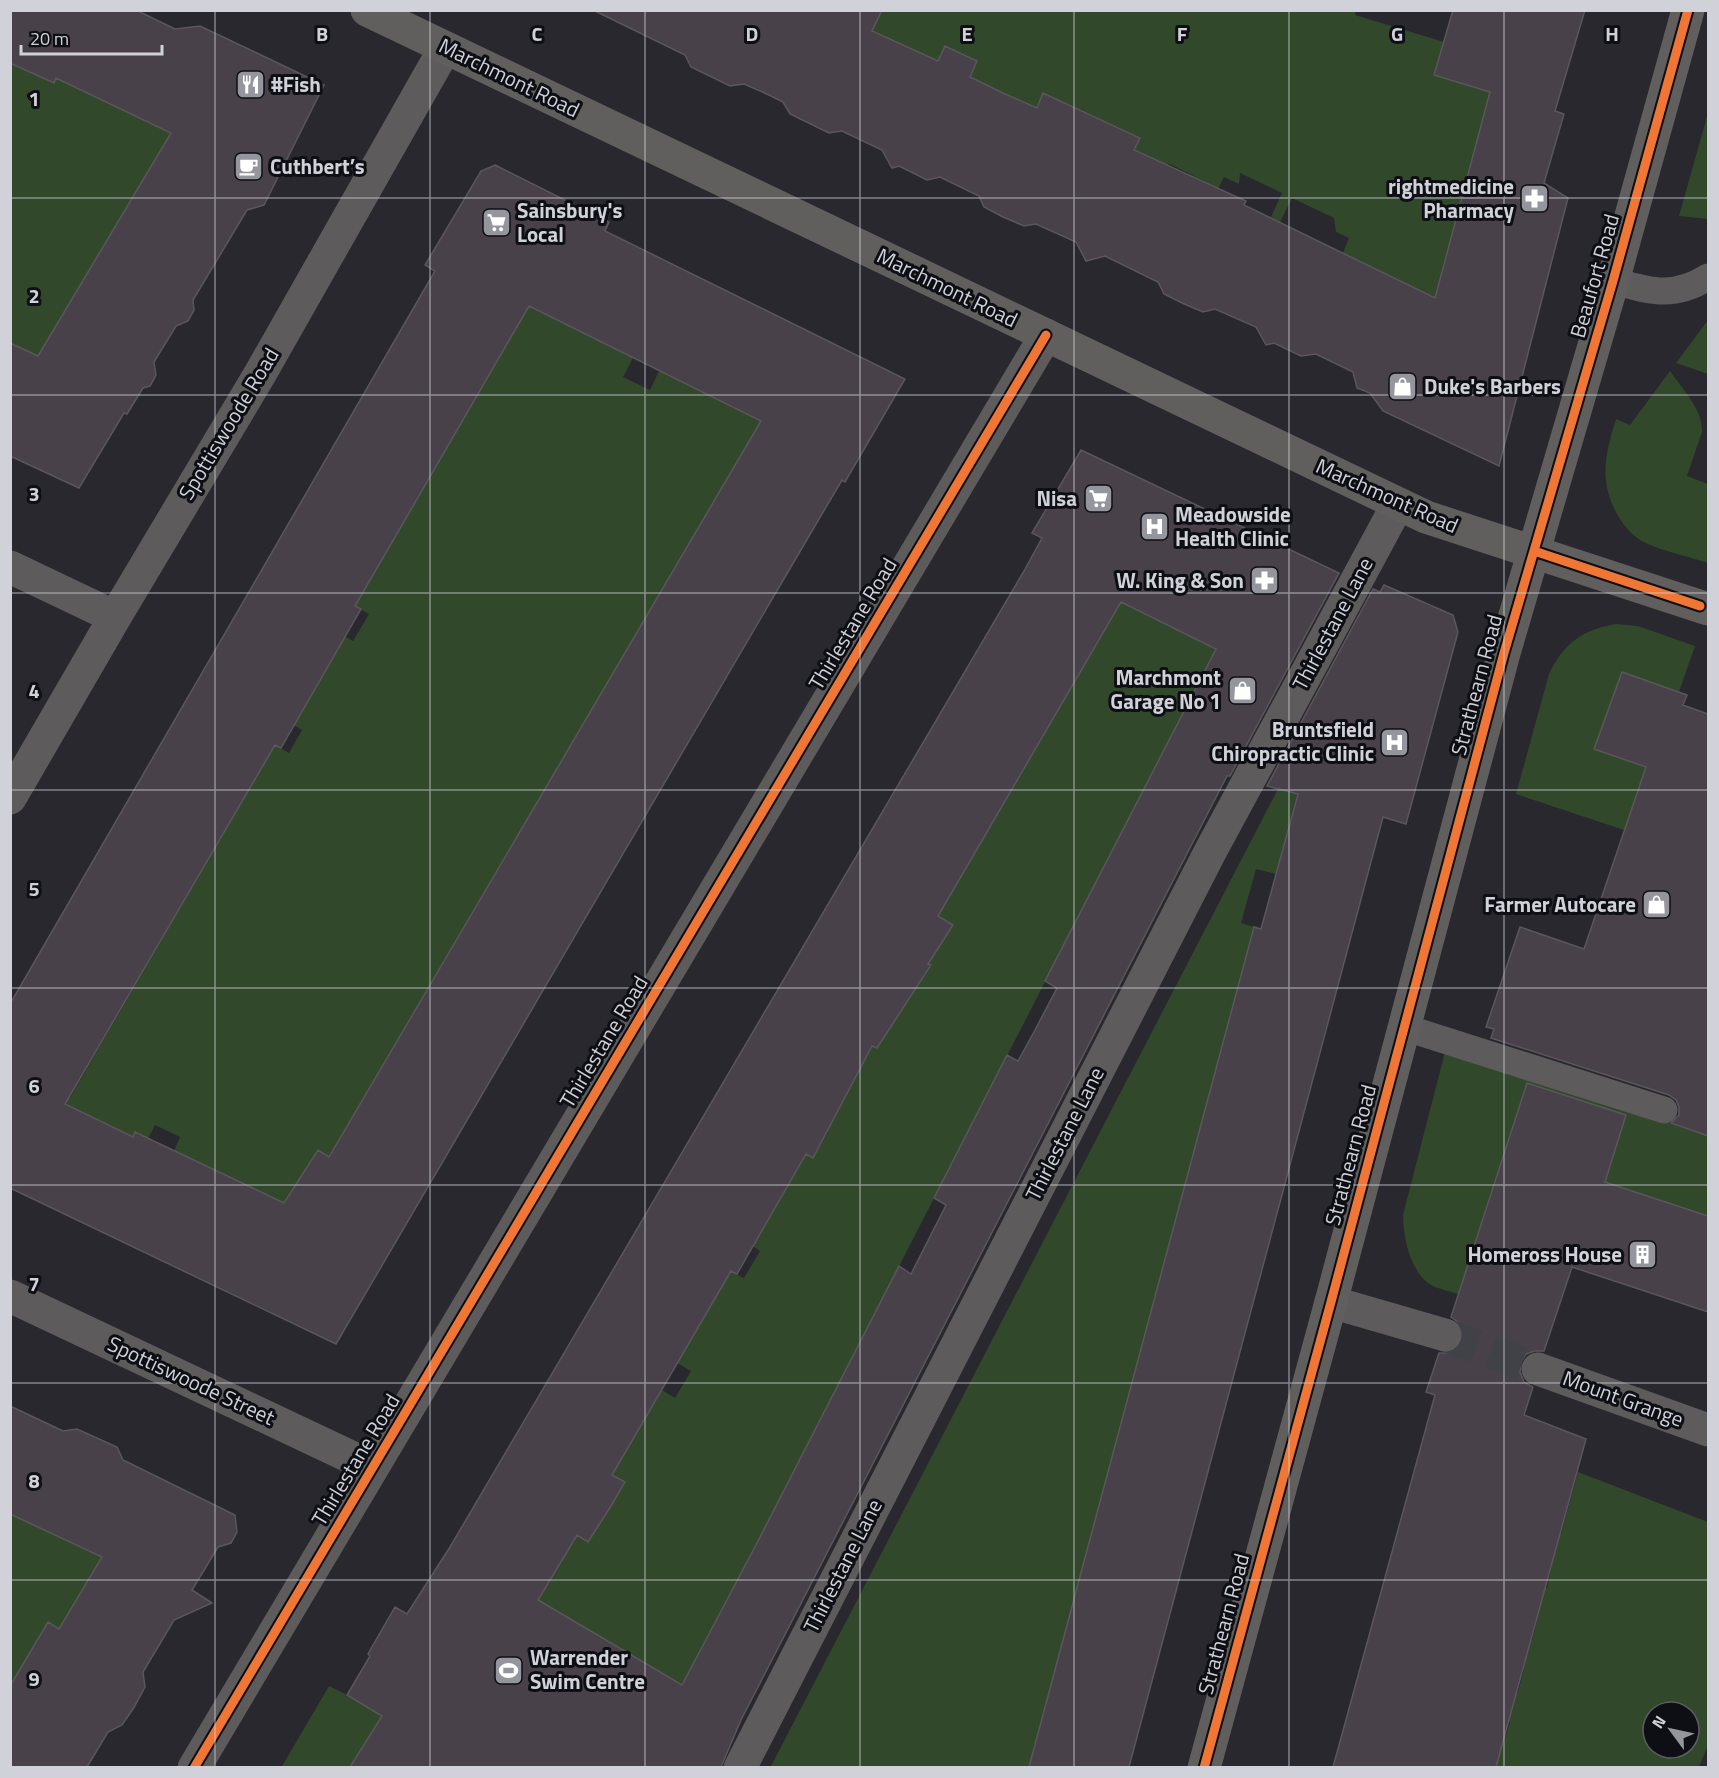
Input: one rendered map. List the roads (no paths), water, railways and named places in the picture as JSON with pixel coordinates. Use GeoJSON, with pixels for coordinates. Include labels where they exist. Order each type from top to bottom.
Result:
{"type":"FeatureCollection","features":[{"type":"Feature","properties":{"kind":"street","name":"Marchmont Road"},"geometry":{"type":"LineString","coordinates":[[367,10],[1398,504],[1437,521],[1708,609]]}},
{"type":"Feature","properties":{"kind":"street","name":"Beaufort Road"},"geometry":{"type":"LineString","coordinates":[[1534,551],[1613,281],[1688,10]]}},
{"type":"Feature","properties":{"kind":"street","name":"Spottiswoode Road"},"geometry":{"type":"LineString","coordinates":[[10,798],[260,374],[445,48]]}},
{"type":"Feature","properties":{"kind":"street","name":"Thirlestane Road"},"geometry":{"type":"LineString","coordinates":[[194,1767],[1046,335]]}},
{"type":"Feature","properties":{"kind":"street","name":"Thirlestane Lane"},"geometry":{"type":"LineString","coordinates":[[740,1767],[1200,873],[1398,504]]}},
{"type":"Feature","properties":{"kind":"street","name":"Strathearn Road"},"geometry":{"type":"LineString","coordinates":[[1204,1767],[1501,665],[1534,551]]}},
{"type":"Feature","properties":{"kind":"street"},"geometry":{"type":"LineString","coordinates":[[10,567],[115,617]]}},
{"type":"Feature","properties":{"kind":"street","name":"Spottiswoode Street"},"geometry":{"type":"LineString","coordinates":[[10,1296],[372,1467]]}},
{"type":"Feature","properties":{"kind":"street"},"geometry":{"type":"LineString","coordinates":[[1331,1302],[1445,1335]]}},
{"type":"Feature","properties":{"kind":"street","name":"Mount Grange"},"geometry":{"type":"LineString","coordinates":[[1538,1369],[1708,1430]]}},
{"type":"Feature","properties":{"kind":"lane"},"geometry":{"type":"LineString","coordinates":[[1613,281],[1661,292],[1688,287],[1708,277]]}},
{"type":"Feature","properties":{"kind":"lane"},"geometry":{"type":"LineString","coordinates":[[1403,1027],[1664,1110]]}},
{"type":"Feature","properties":{"kind":"tunnel"},"geometry":{"type":"LineString","coordinates":[[1445,1335],[1538,1369]]}},
{"type":"Feature","properties":{"kind":"place","name":"#Fish"},"geometry":{"type":"Point","coordinates":[250,85]}},
{"type":"Feature","properties":{"kind":"place","name":"Cuthbert’s"},"geometry":{"type":"Point","coordinates":[249,167]}},
{"type":"Feature","properties":{"kind":"place","name":"rightmedicine Pharmacy"},"geometry":{"type":"Point","coordinates":[1535,199]}},
{"type":"Feature","properties":{"kind":"place","name":"Sainsbury's Local"},"geometry":{"type":"Point","coordinates":[496,223]}},
{"type":"Feature","properties":{"kind":"place","name":"Duke's Barbers"},"geometry":{"type":"Point","coordinates":[1403,387]}},
{"type":"Feature","properties":{"kind":"place","name":"Nisa"},"geometry":{"type":"Point","coordinates":[1098,499]}},
{"type":"Feature","properties":{"kind":"place","name":"Meadowside Health Clinic"},"geometry":{"type":"Point","coordinates":[1154,527]}},
{"type":"Feature","properties":{"kind":"place","name":"W. King & Son"},"geometry":{"type":"Point","coordinates":[1265,581]}},
{"type":"Feature","properties":{"kind":"place","name":"Marchmont Garage No 1"},"geometry":{"type":"Point","coordinates":[1242,690]}},
{"type":"Feature","properties":{"kind":"place","name":"Bruntsfield Chiropractic Clinic"},"geometry":{"type":"Point","coordinates":[1395,742]}},
{"type":"Feature","properties":{"kind":"place","name":"Farmer Autocare"},"geometry":{"type":"Point","coordinates":[1657,905]}},
{"type":"Feature","properties":{"kind":"place","name":"Homeross House"},"geometry":{"type":"Point","coordinates":[1643,1255]}},
{"type":"Feature","properties":{"kind":"place","name":"Warrender Swim Centre"},"geometry":{"type":"Point","coordinates":[509,1670]}}]}
